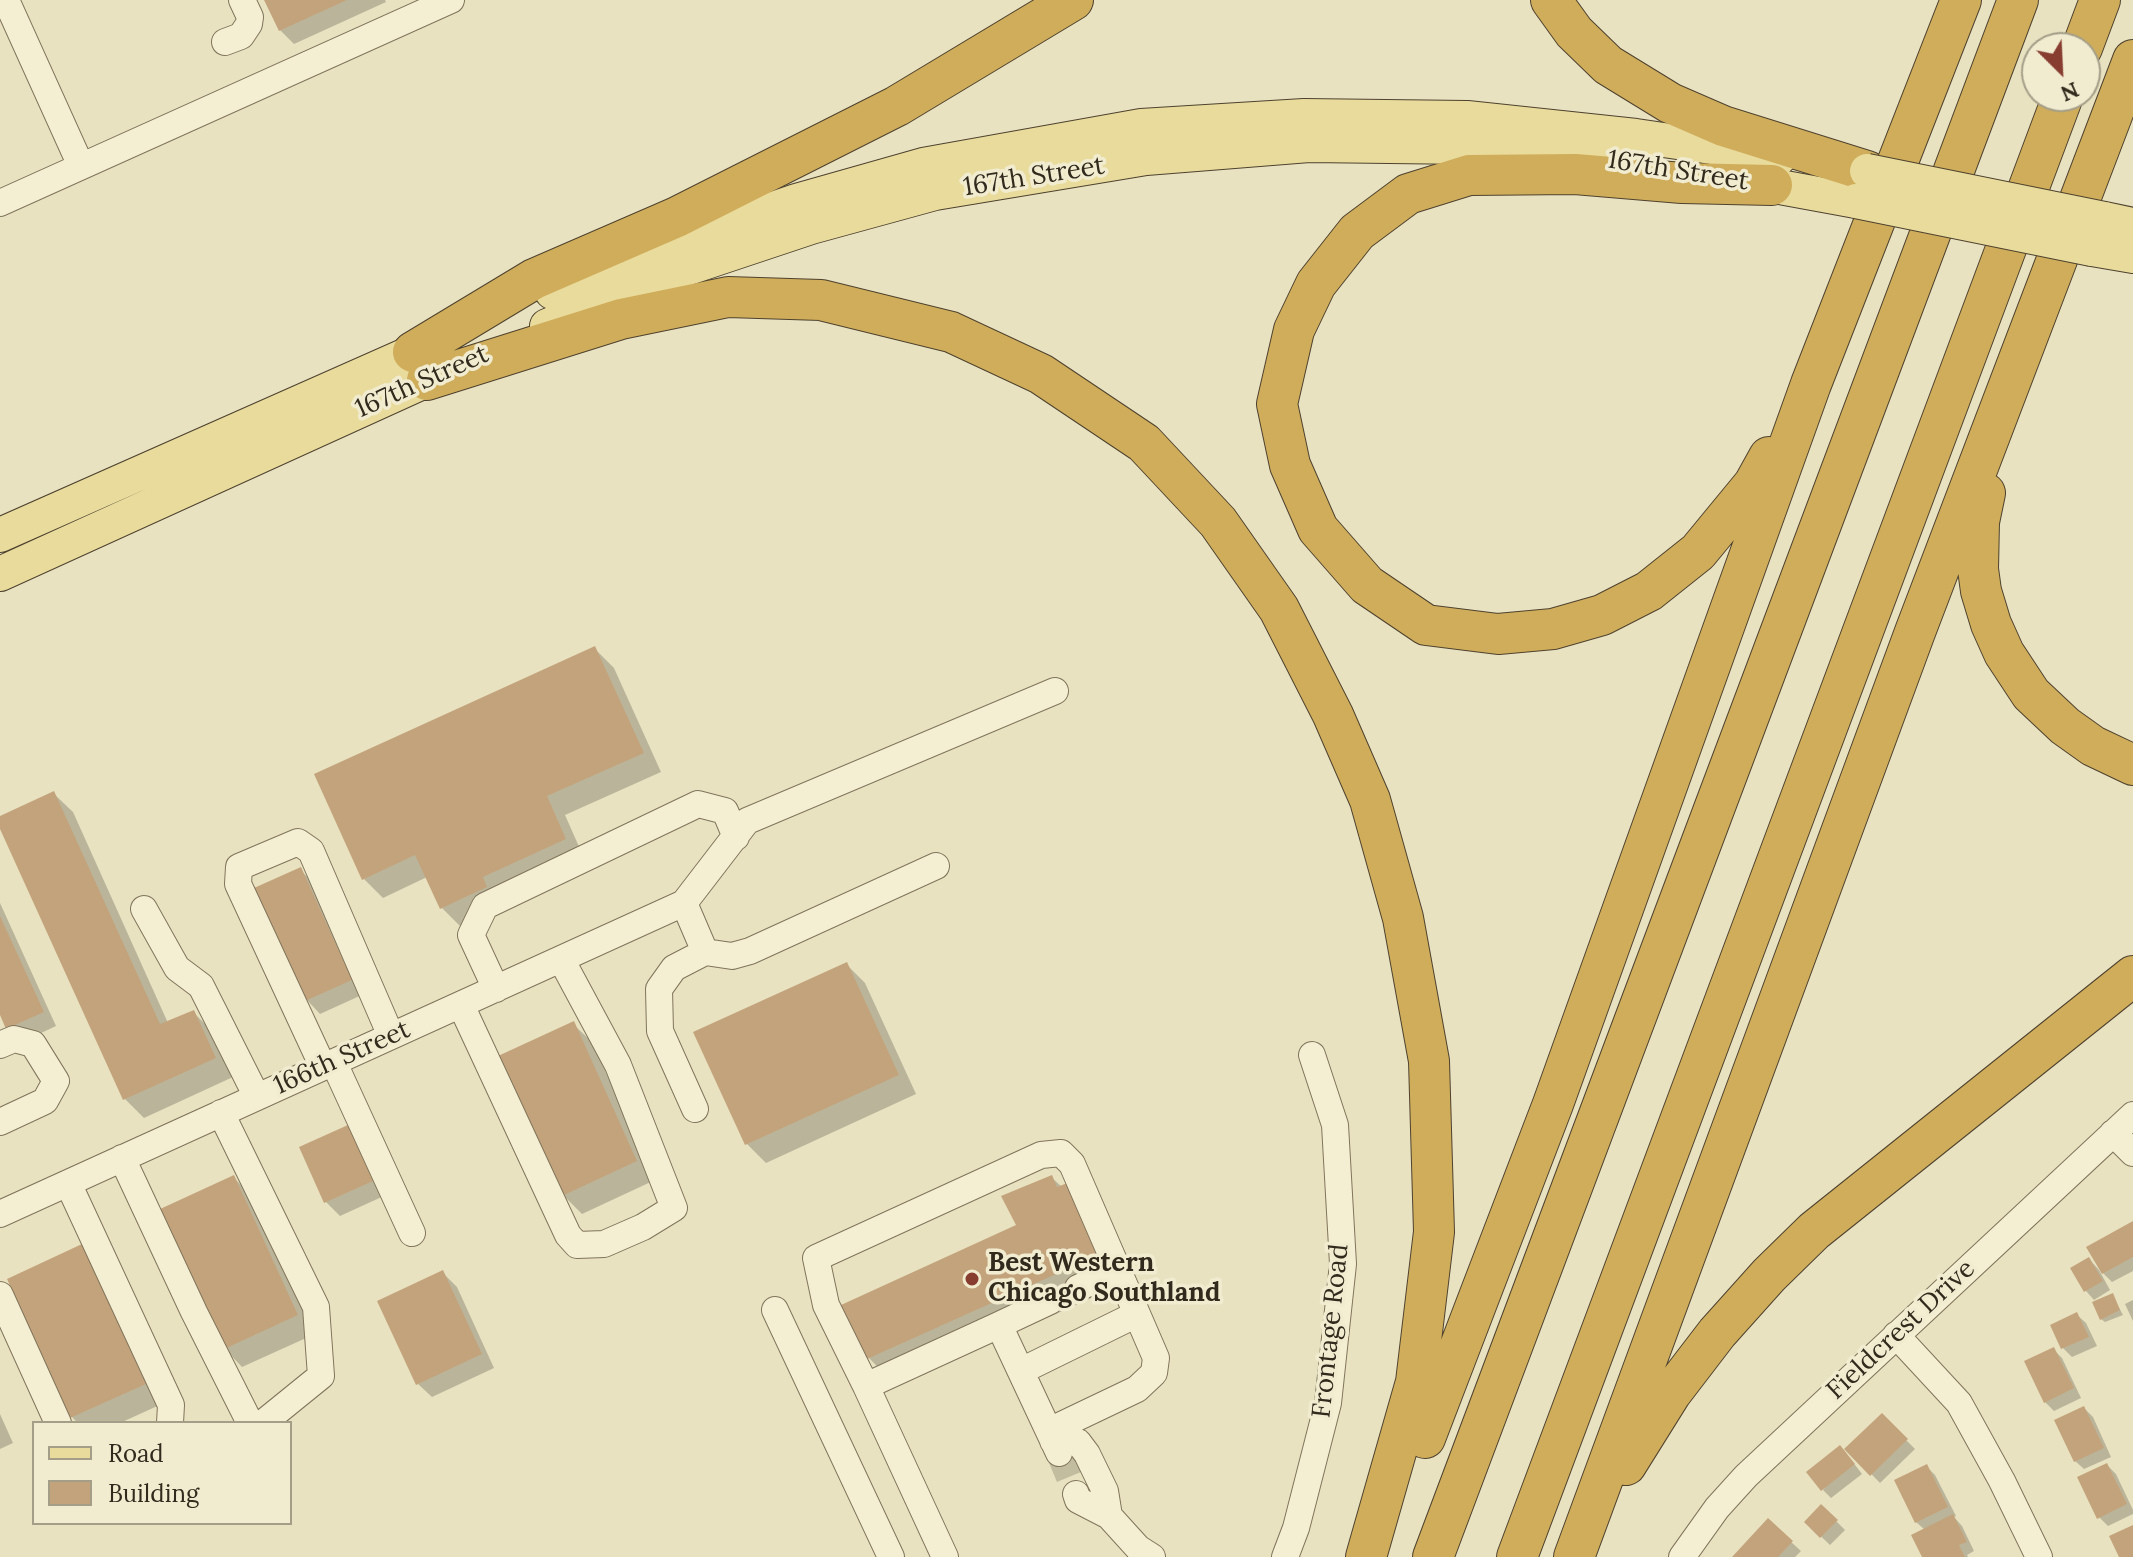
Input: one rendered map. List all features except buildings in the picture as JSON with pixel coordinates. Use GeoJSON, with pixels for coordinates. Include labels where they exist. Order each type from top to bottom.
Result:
{"type":"FeatureCollection","features":[{"type":"Feature","properties":{"kind":"highway"},"geometry":{"type":"LineString","coordinates":[[420,366],[534,279],[677,217],[897,106],[1073,0]]}},
{"type":"Feature","properties":{"kind":"highway"},"geometry":{"type":"LineString","coordinates":[[1551,0],[1574,32],[1608,65],[1670,103],[1862,186]]}},
{"type":"Feature","properties":{"kind":"highway"},"geometry":{"type":"LineString","coordinates":[[1944,44],[1947,0]]}},
{"type":"Feature","properties":{"kind":"highway"},"geometry":{"type":"LineString","coordinates":[[1378,1557],[1553,1104],[1811,384],[1961,0]]}},
{"type":"Feature","properties":{"kind":"highway"},"geometry":{"type":"LineString","coordinates":[[1433,1557],[2018,0]]}},
{"type":"Feature","properties":{"kind":"highway"},"geometry":{"type":"LineString","coordinates":[[2088,32],[2100,0]]}},
{"type":"Feature","properties":{"kind":"highway"},"geometry":{"type":"LineString","coordinates":[[1576,1557],[1780,994],[2133,60]]}},
{"type":"Feature","properties":{"kind":"highway"},"geometry":{"type":"LineString","coordinates":[[2117,107],[2133,72]]}},
{"type":"Feature","properties":{"kind":"highway"},"geometry":{"type":"LineString","coordinates":[[1517,1557],[2057,112]]}},
{"type":"Feature","properties":{"kind":"highway"},"geometry":{"type":"LineString","coordinates":[[1772,185],[1682,183],[1575,174],[1469,175],[1408,194],[1357,232],[1316,284],[1294,330],[1277,404],[1290,465],[1318,529],[1367,585],[1426,625],[1498,634],[1553,629],[1602,615],[1649,591],[1698,552],[1754,484],[1811,384]]}},
{"type":"Feature","properties":{"kind":"highway"},"geometry":{"type":"LineString","coordinates":[[420,366],[728,297],[821,300],[951,332],[1041,374],[1144,443],[1218,522],[1279,609],[1333,715],[1370,800],[1403,918],[1429,1061],[1434,1232],[1416,1382],[1366,1557]]}},
{"type":"Feature","properties":{"kind":"highway"},"geometry":{"type":"LineString","coordinates":[[2012,379],[2012,413],[1985,493],[1979,522],[1978,569],[1988,613],[2004,653],[2031,694],[2065,726],[2093,746],[2133,765]]}},
{"type":"Feature","properties":{"kind":"highway"},"geometry":{"type":"LineString","coordinates":[[1576,1557],[1616,1483],[1671,1393],[1717,1333],[1769,1275],[1814,1231],[2133,976]]}},
{"type":"Feature","properties":{"kind":"main road","name":"167th Street"},"geometry":{"type":"LineString","coordinates":[[0,574],[420,366],[519,305],[658,249],[796,201],[923,165],[1141,126],[1304,116],[1467,118],[1636,136],[1862,186],[2110,231],[2133,256]]}},
{"type":"Feature","properties":{"kind":"main road","name":"167th Street"},"geometry":{"type":"LineString","coordinates":[[0,535],[420,366],[534,331],[679,271],[811,227],[935,193],[1146,158],[1309,145],[1470,147],[1640,162],[1772,185],[1862,186]]}},
{"type":"Feature","properties":{"kind":"street"},"geometry":{"type":"LineString","coordinates":[[6,0],[81,166]]}},
{"type":"Feature","properties":{"kind":"street"},"geometry":{"type":"LineString","coordinates":[[225,42],[241,36],[249,24],[250,17],[242,0]]}},
{"type":"Feature","properties":{"kind":"street"},"geometry":{"type":"LineString","coordinates":[[0,203],[451,0]]}},
{"type":"Feature","properties":{"kind":"street"},"geometry":{"type":"LineString","coordinates":[[705,952],[684,903],[747,821],[1055,691]]}},
{"type":"Feature","properties":{"kind":"street"},"geometry":{"type":"LineString","coordinates":[[496,989],[471,935],[485,906],[698,804],[725,811],[736,837]]}},
{"type":"Feature","properties":{"kind":"street"},"geometry":{"type":"LineString","coordinates":[[391,1036],[311,851],[298,842],[239,867],[238,884],[412,1233]]}},
{"type":"Feature","properties":{"kind":"street"},"geometry":{"type":"LineString","coordinates":[[695,1109],[660,1031],[659,989],[674,968],[705,952],[732,956],[750,951],[936,866]]}},
{"type":"Feature","properties":{"kind":"street","name":"166th Street"},"geometry":{"type":"LineString","coordinates":[[0,1214],[684,903]]}},
{"type":"Feature","properties":{"kind":"street"},"geometry":{"type":"LineString","coordinates":[[144,909],[177,968],[201,986],[257,1097]]}},
{"type":"Feature","properties":{"kind":"street"},"geometry":{"type":"LineString","coordinates":[[461,1005],[568,1235],[577,1245],[604,1244],[643,1227],[674,1208],[618,1065],[561,959]]}},
{"type":"Feature","properties":{"kind":"street"},"geometry":{"type":"LineString","coordinates":[[0,1045],[14,1039],[33,1044],[56,1081],[45,1101],[0,1122]]}},
{"type":"Feature","properties":{"kind":"street","name":"Frontage Road"},"geometry":{"type":"LineString","coordinates":[[1285,1557],[1296,1528],[1328,1403],[1343,1264],[1335,1125],[1312,1055]]}},
{"type":"Feature","properties":{"kind":"street"},"geometry":{"type":"LineString","coordinates":[[221,1113],[316,1307],[321,1376],[265,1421]]}},
{"type":"Feature","properties":{"kind":"street","name":"Fieldcrest Drive"},"geometry":{"type":"LineString","coordinates":[[1682,1557],[1717,1508],[1746,1476],[2133,1115]]}},
{"type":"Feature","properties":{"kind":"street"},"geometry":{"type":"LineString","coordinates":[[2113,1133],[2133,1153]]}},
{"type":"Feature","properties":{"kind":"street"},"geometry":{"type":"LineString","coordinates":[[945,1557],[826,1305],[816,1258],[1041,1155],[1061,1153],[1072,1164],[1156,1358],[1154,1373],[1137,1389],[1054,1442]]}},
{"type":"Feature","properties":{"kind":"street"},"geometry":{"type":"LineString","coordinates":[[122,1158],[249,1421]]}},
{"type":"Feature","properties":{"kind":"street"},"geometry":{"type":"LineString","coordinates":[[68,1183],[171,1405],[170,1421]]}},
{"type":"Feature","properties":{"kind":"street"},"geometry":{"type":"LineString","coordinates":[[1078,1288],[1118,1269]]}},
{"type":"Feature","properties":{"kind":"street"},"geometry":{"type":"LineString","coordinates":[[0,1295],[57,1421]]}},
{"type":"Feature","properties":{"kind":"street"},"geometry":{"type":"LineString","coordinates":[[866,1386],[1050,1301]]}},
{"type":"Feature","properties":{"kind":"street"},"geometry":{"type":"LineString","coordinates":[[775,1310],[891,1557]]}},
{"type":"Feature","properties":{"kind":"street"},"geometry":{"type":"LineString","coordinates":[[1021,1371],[1137,1314]]}},
{"type":"Feature","properties":{"kind":"street"},"geometry":{"type":"LineString","coordinates":[[999,1325],[1054,1442]]}},
{"type":"Feature","properties":{"kind":"street"},"geometry":{"type":"LineString","coordinates":[[1896,1335],[1959,1403],[2039,1557]]}},
{"type":"Feature","properties":{"kind":"street"},"geometry":{"type":"LineString","coordinates":[[1054,1442],[1068,1439],[1078,1442],[1087,1454],[1105,1491],[1109,1516]]}},
{"type":"Feature","properties":{"kind":"street"},"geometry":{"type":"LineString","coordinates":[[1076,1494],[1078,1500],[1109,1516],[1138,1548],[1152,1557]]}},
{"type":"Feature","properties":{"kind":"tunnel"},"geometry":{"type":"LineString","coordinates":[[1059,1453],[1076,1494]]}},
{"type":"Feature","properties":{"kind":"place","name":"Best Western Chicago Southland"},"geometry":{"type":"Point","coordinates":[972,1279]}}]}
